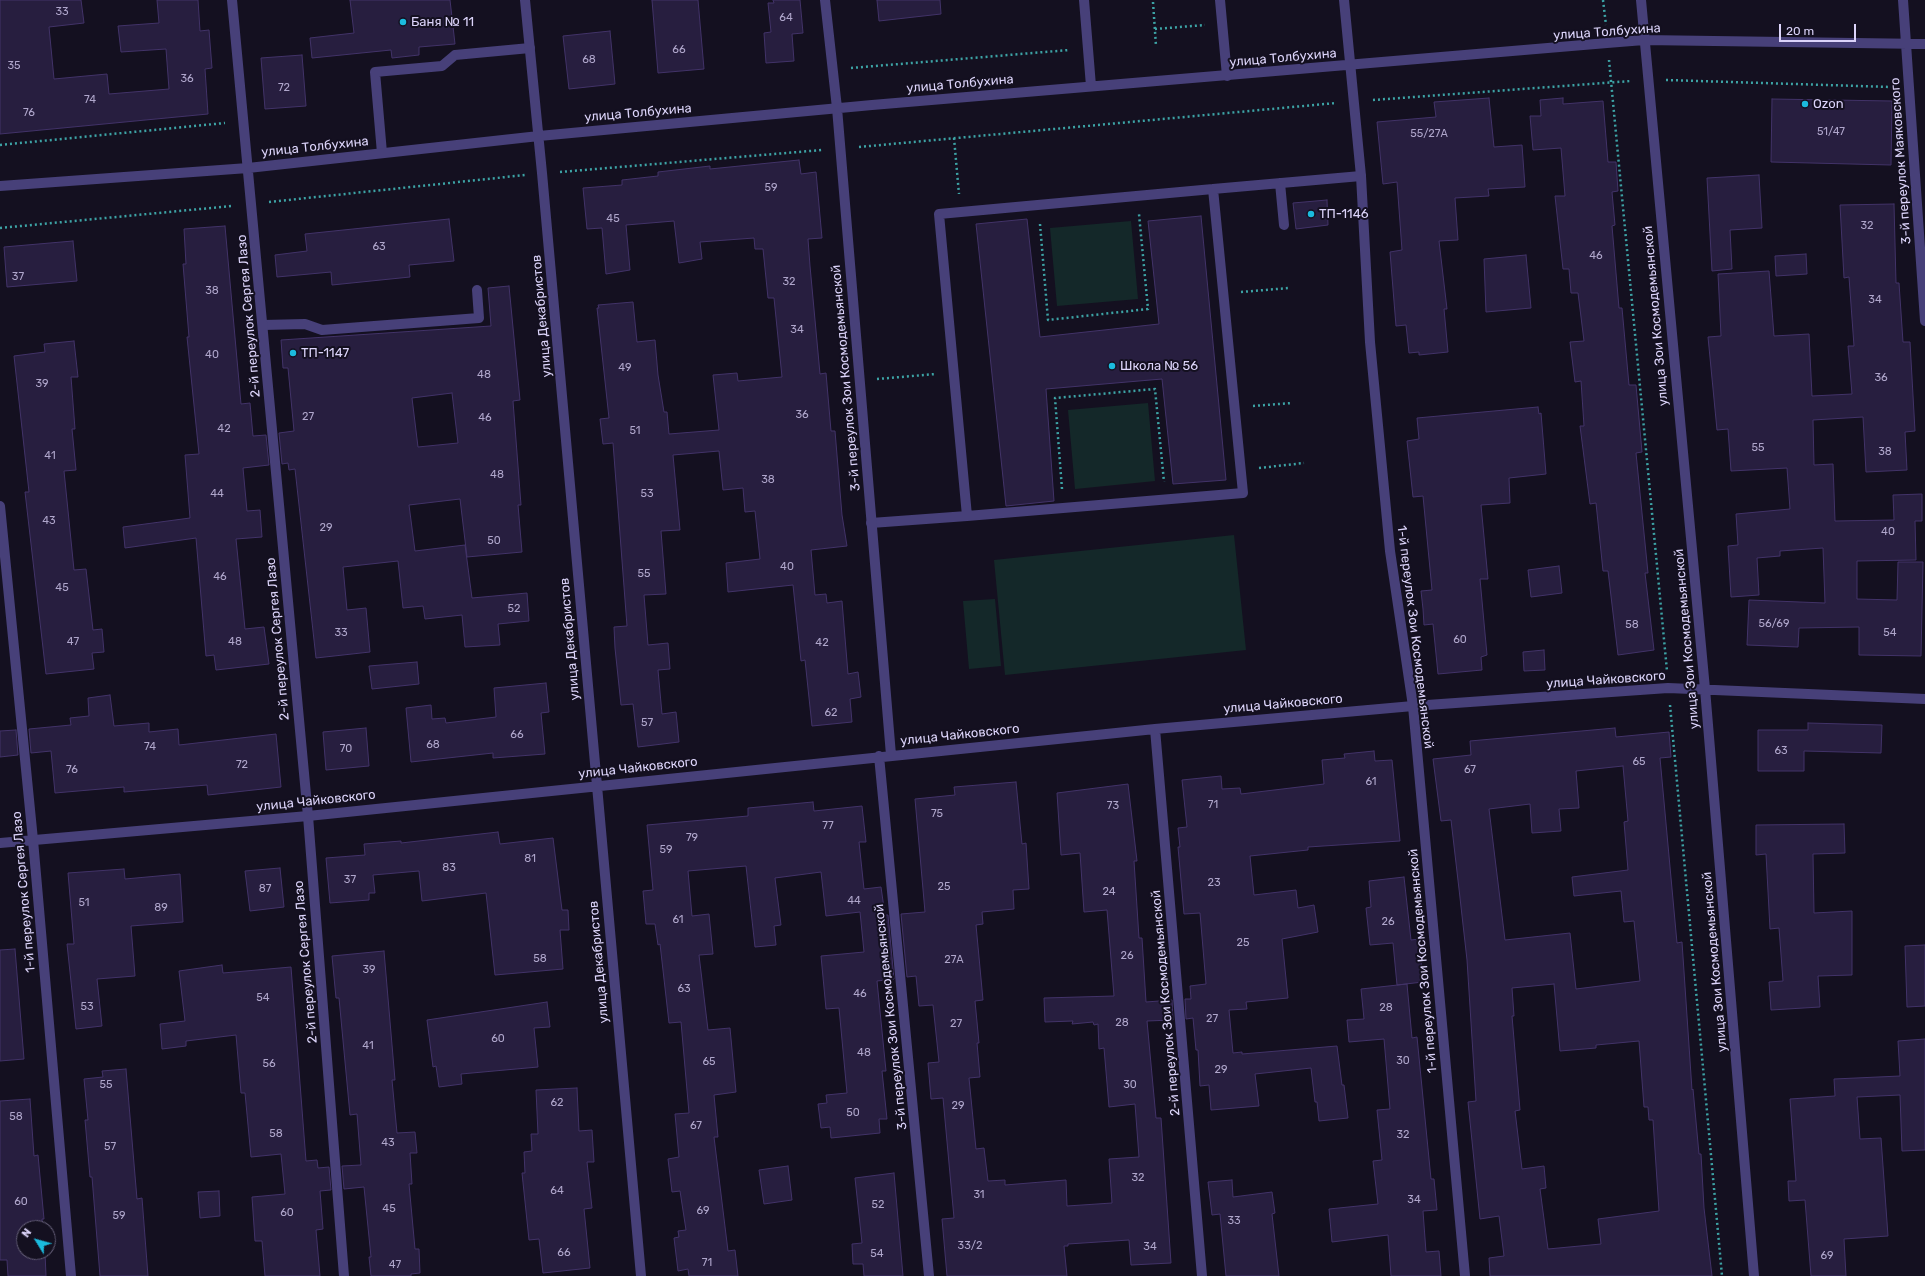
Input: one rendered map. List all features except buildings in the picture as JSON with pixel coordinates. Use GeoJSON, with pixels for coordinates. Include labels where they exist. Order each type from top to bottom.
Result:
{"type":"FeatureCollection","features":[{"type":"Feature","properties":{"kind":"street","name":"2-й переулок Сергея Лазо"},"geometry":{"type":"LineString","coordinates":[[232,0],[308,816],[344,1276]]}},
{"type":"Feature","properties":{"kind":"street","name":"улица Декабристов"},"geometry":{"type":"LineString","coordinates":[[525,0],[539,136],[641,1276]]}},
{"type":"Feature","properties":{"kind":"street","name":"3-й переулок Зои Космодемьянской"},"geometry":{"type":"LineString","coordinates":[[825,0],[837,108],[891,755]]}},
{"type":"Feature","properties":{"kind":"street"},"geometry":{"type":"LineString","coordinates":[[1084,0],[1091,86]]}},
{"type":"Feature","properties":{"kind":"street"},"geometry":{"type":"LineString","coordinates":[[1220,0],[1227,76]]}},
{"type":"Feature","properties":{"kind":"street","name":"1-й переулок Зои Космодемьянской"},"geometry":{"type":"LineString","coordinates":[[1344,0],[1361,176],[1370,342],[1389,543],[1413,706],[1465,1276]]}},
{"type":"Feature","properties":{"kind":"street","name":"улица Зои Космодемьянской"},"geometry":{"type":"LineString","coordinates":[[1640,0],[1705,689],[1754,1276]]}},
{"type":"Feature","properties":{"kind":"street","name":"3-й переулок Маяковского"},"geometry":{"type":"LineString","coordinates":[[1903,0],[1925,321]]}},
{"type":"Feature","properties":{"kind":"street","name":"улица Толбухина"},"geometry":{"type":"LineString","coordinates":[[0,186],[248,168],[539,136],[837,108],[1644,40],[1925,44]]}},
{"type":"Feature","properties":{"kind":"street"},"geometry":{"type":"LineString","coordinates":[[382,153],[375,72],[442,66],[455,55],[530,48]]}},
{"type":"Feature","properties":{"kind":"street"},"geometry":{"type":"LineString","coordinates":[[967,516],[939,214],[1361,176]]}},
{"type":"Feature","properties":{"kind":"street"},"geometry":{"type":"LineString","coordinates":[[1280,183],[1284,225]]}},
{"type":"Feature","properties":{"kind":"street"},"geometry":{"type":"LineString","coordinates":[[871,523],[1243,493],[1213,189]]}},
{"type":"Feature","properties":{"kind":"street"},"geometry":{"type":"LineString","coordinates":[[262,325],[305,324],[322,330],[479,318],[477,290]]}},
{"type":"Feature","properties":{"kind":"street","name":"1-й переулок Сергея Лазо"},"geometry":{"type":"LineString","coordinates":[[0,506],[33,840],[71,1276]]}},
{"type":"Feature","properties":{"kind":"street","name":"улица Чайковского"},"geometry":{"type":"LineString","coordinates":[[0,843],[308,816],[1155,728],[1413,706],[1668,688],[1925,699]]}},
{"type":"Feature","properties":{"kind":"street","name":"2-й переулок Зои Космодемьянской"},"geometry":{"type":"LineString","coordinates":[[1155,728],[1202,1276]]}},
{"type":"Feature","properties":{"kind":"street","name":"3-й переулок Зои Космодемьянской"},"geometry":{"type":"LineString","coordinates":[[879,756],[930,1276]]}},
{"type":"Feature","properties":{"kind":"path"},"geometry":{"type":"LineString","coordinates":[[1603,0],[1722,1276]]}},
{"type":"Feature","properties":{"kind":"path"},"geometry":{"type":"LineString","coordinates":[[1153,2],[1156,46]]}},
{"type":"Feature","properties":{"kind":"path"},"geometry":{"type":"LineString","coordinates":[[1155,29],[1205,25]]}},
{"type":"Feature","properties":{"kind":"path"},"geometry":{"type":"LineString","coordinates":[[833,70],[1088,49]]}},
{"type":"Feature","properties":{"kind":"path"},"geometry":{"type":"LineString","coordinates":[[0,228],[251,204],[542,173],[840,149],[1353,101],[1647,79],[1910,88]]}},
{"type":"Feature","properties":{"kind":"path"},"geometry":{"type":"LineString","coordinates":[[0,145],[244,121]]}},
{"type":"Feature","properties":{"kind":"path"},"geometry":{"type":"LineString","coordinates":[[954,138],[960,212]]}},
{"type":"Feature","properties":{"kind":"path"},"geometry":{"type":"LineString","coordinates":[[1038,205],[1048,320],[1148,309],[1138,196]]}},
{"type":"Feature","properties":{"kind":"path"},"geometry":{"type":"LineString","coordinates":[[1223,294],[1289,288]]}},
{"type":"Feature","properties":{"kind":"path"},"geometry":{"type":"LineString","coordinates":[[875,379],[954,372]]}},
{"type":"Feature","properties":{"kind":"path"},"geometry":{"type":"LineString","coordinates":[[1064,508],[1055,398],[1155,389],[1166,499]]}},
{"type":"Feature","properties":{"kind":"path"},"geometry":{"type":"LineString","coordinates":[[1234,408],[1292,403]]}},
{"type":"Feature","properties":{"kind":"path"},"geometry":{"type":"LineString","coordinates":[[1240,469],[1304,464]]}},
{"type":"Feature","properties":{"kind":"green space"},"geometry":{"type":"Polygon","coordinates":[[[1131,221],[1138,299],[1057,306],[1050,228],[1131,221]]]}},
{"type":"Feature","properties":{"kind":"green space"},"geometry":{"type":"Polygon","coordinates":[[[1148,403],[1155,481],[1075,489],[1068,410],[1148,403]]]}},
{"type":"Feature","properties":{"kind":"green space"},"geometry":{"type":"Polygon","coordinates":[[[1234,535],[1246,650],[1005,675],[994,560],[1234,535]]]}},
{"type":"Feature","properties":{"kind":"green space"},"geometry":{"type":"Polygon","coordinates":[[[995,599],[1001,666],[969,669],[963,601],[995,599]]]}},
{"type":"Feature","properties":{"kind":"place","name":"Баня № 11"},"geometry":{"type":"Point","coordinates":[403,22]}},
{"type":"Feature","properties":{"kind":"place","name":"Ozon"},"geometry":{"type":"Point","coordinates":[1805,104]}},
{"type":"Feature","properties":{"kind":"place","name":"ТП-1146"},"geometry":{"type":"Point","coordinates":[1311,214]}},
{"type":"Feature","properties":{"kind":"place","name":"ТП-1147"},"geometry":{"type":"Point","coordinates":[293,353]}},
{"type":"Feature","properties":{"kind":"place","name":"Школа № 56"},"geometry":{"type":"Point","coordinates":[1112,366]}}]}
